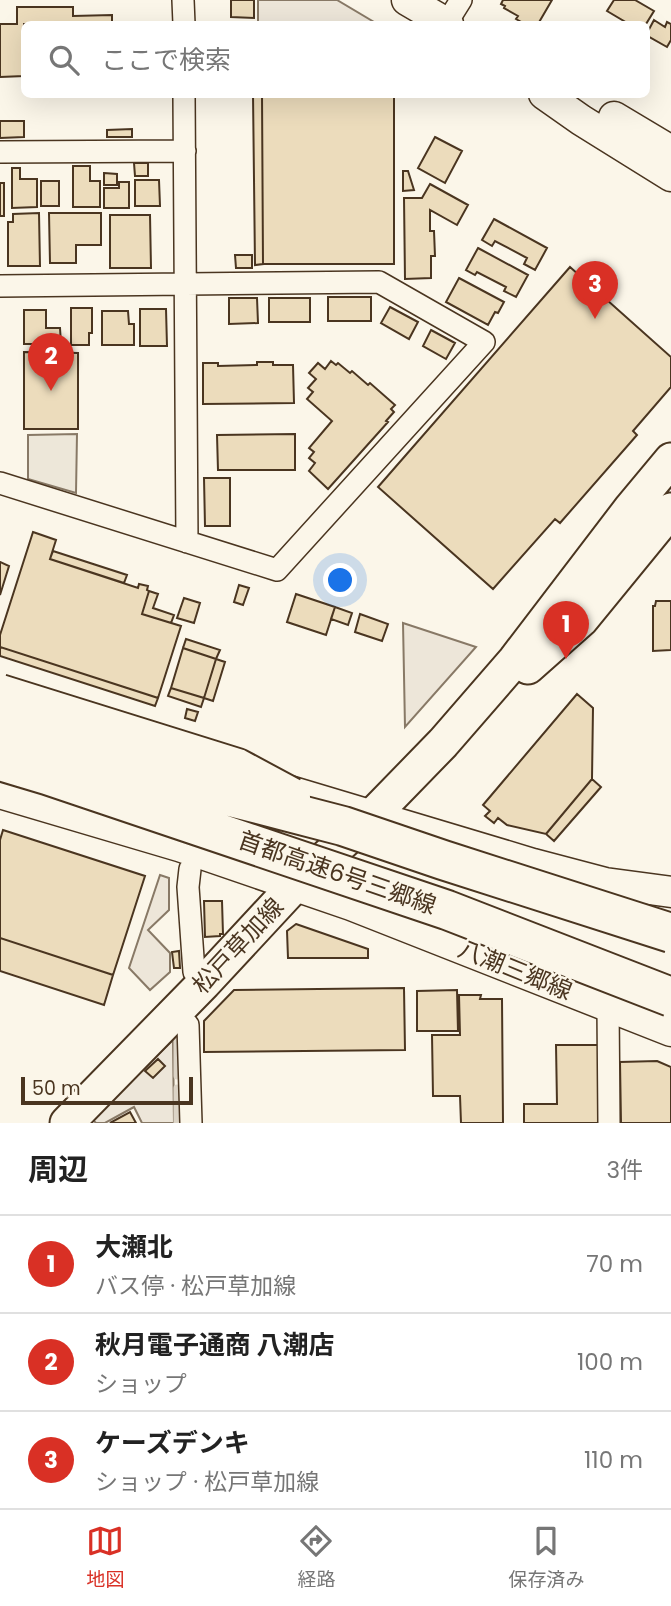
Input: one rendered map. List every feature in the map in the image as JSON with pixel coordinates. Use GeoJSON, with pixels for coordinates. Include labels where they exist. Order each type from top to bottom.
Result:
{"type":"FeatureCollection","features":[{"type":"Feature","properties":{"kind":"highway"},"geometry":{"type":"LineString","coordinates":[[0,694],[237,768],[358,820]]}},
{"type":"Feature","properties":{"kind":"highway","name":"首都高速6号三郷線"},"geometry":{"type":"LineString","coordinates":[[0,726],[231,797],[358,820],[443,860],[671,933]]}},
{"type":"Feature","properties":{"kind":"highway","name":"首都高速6号三郷線"},"geometry":{"type":"LineString","coordinates":[[0,761],[447,911],[671,997]]}},
{"type":"Feature","properties":{"kind":"highway"},"geometry":{"type":"LineString","coordinates":[[0,782],[121,818],[671,1017]]}},
{"type":"Feature","properties":{"kind":"main road"},"geometry":{"type":"LineString","coordinates":[[407,0],[442,21]]}},
{"type":"Feature","properties":{"kind":"main road"},"geometry":{"type":"LineString","coordinates":[[550,98],[671,176]]}},
{"type":"Feature","properties":{"kind":"main road"},"geometry":{"type":"LineString","coordinates":[[581,98],[671,151]]}},
{"type":"Feature","properties":{"kind":"main road","name":"松戸草加線"},"geometry":{"type":"LineString","coordinates":[[443,744],[515,660],[671,460]]}},
{"type":"Feature","properties":{"kind":"main road","name":"松戸草加線"},"geometry":{"type":"LineString","coordinates":[[67,1123],[176,1013],[358,820],[581,620],[671,510]]}},
{"type":"Feature","properties":{"kind":"main road"},"geometry":{"type":"LineString","coordinates":[[0,674],[177,732],[192,740],[203,765]]}},
{"type":"Feature","properties":{"kind":"main road"},"geometry":{"type":"LineString","coordinates":[[0,708],[203,765],[358,820],[605,883],[671,892]]}},
{"type":"Feature","properties":{"kind":"main road","name":"八潮三郷線"},"geometry":{"type":"LineString","coordinates":[[0,793],[179,846],[295,885],[671,1031]]}},
{"type":"Feature","properties":{"kind":"street"},"geometry":{"type":"LineString","coordinates":[[183,0],[184,21]]}},
{"type":"Feature","properties":{"kind":"street"},"geometry":{"type":"LineString","coordinates":[[449,21],[461,0]]}},
{"type":"Feature","properties":{"kind":"street"},"geometry":{"type":"LineString","coordinates":[[184,98],[187,542]]}},
{"type":"Feature","properties":{"kind":"street"},"geometry":{"type":"LineString","coordinates":[[0,152],[184,151]]}},
{"type":"Feature","properties":{"kind":"street"},"geometry":{"type":"LineString","coordinates":[[0,286],[379,282],[484,342],[277,570],[0,483]]}},
{"type":"Feature","properties":{"kind":"street"},"geometry":{"type":"LineString","coordinates":[[190,869],[188,887],[194,972],[204,983]]}},
{"type":"Feature","properties":{"kind":"street"},"geometry":{"type":"LineString","coordinates":[[608,1006],[609,1123]]}},
{"type":"Feature","properties":{"kind":"street"},"geometry":{"type":"LineString","coordinates":[[176,1013],[188,1025],[191,1123]]}},
{"type":"Feature","properties":{"kind":"shaded area"},"geometry":{"type":"Polygon","coordinates":[[[258,0],[337,0],[372,21],[258,21],[258,0]]]}},
{"type":"Feature","properties":{"kind":"shaded area"},"geometry":{"type":"Polygon","coordinates":[[[77,434],[76,493],[28,479],[28,435],[77,434]]]}},
{"type":"Feature","properties":{"kind":"shaded area"},"geometry":{"type":"Polygon","coordinates":[[[403,623],[476,647],[405,727],[403,623]]]}},
{"type":"Feature","properties":{"kind":"shaded area"},"geometry":{"type":"Polygon","coordinates":[[[160,875],[169,878],[169,910],[148,930],[170,953],[170,972],[150,990],[129,968],[160,875]]]}},
{"type":"Feature","properties":{"kind":"shaded area"},"geometry":{"type":"Polygon","coordinates":[[[173,1040],[174,1123],[142,1123],[134,1107],[105,1123],[96,1123],[92,1119],[173,1040]]]}},
{"type":"Feature","properties":{"kind":"building"},"geometry":{"type":"Polygon","coordinates":[[[231,0],[254,0],[254,18],[231,17],[231,0]]]}},
{"type":"Feature","properties":{"kind":"building"},"geometry":{"type":"Polygon","coordinates":[[[503,0],[552,0],[540,21],[520,21],[516,19],[518,16],[501,4],[503,0]]]}},
{"type":"Feature","properties":{"kind":"building"},"geometry":{"type":"Polygon","coordinates":[[[614,0],[635,0],[654,11],[648,21],[624,21],[607,11],[614,0]]]}},
{"type":"Feature","properties":{"kind":"building"},"geometry":{"type":"Polygon","coordinates":[[[17,7],[73,7],[73,16],[112,15],[112,21],[21,21],[21,76],[0,77],[0,24],[17,24],[17,7]]]}},
{"type":"Feature","properties":{"kind":"building"},"geometry":{"type":"Polygon","coordinates":[[[654,20],[665,27],[667,22],[671,24],[671,40],[667,47],[650,37],[650,28],[654,20]]]}},
{"type":"Feature","properties":{"kind":"building"},"geometry":{"type":"Polygon","coordinates":[[[253,98],[262,98],[263,264],[255,265],[253,98]]]}},
{"type":"Feature","properties":{"kind":"building"},"geometry":{"type":"Polygon","coordinates":[[[262,98],[394,98],[394,264],[263,264],[262,98]]]}},
{"type":"Feature","properties":{"kind":"building"},"geometry":{"type":"Polygon","coordinates":[[[0,121],[24,121],[24,137],[0,138],[0,121]]]}},
{"type":"Feature","properties":{"kind":"building"},"geometry":{"type":"Polygon","coordinates":[[[132,129],[132,137],[107,137],[107,130],[132,129]]]}},
{"type":"Feature","properties":{"kind":"building"},"geometry":{"type":"Polygon","coordinates":[[[435,137],[462,151],[445,183],[418,168],[435,137]]]}},
{"type":"Feature","properties":{"kind":"building"},"geometry":{"type":"Polygon","coordinates":[[[134,163],[148,163],[148,176],[135,176],[134,163]]]}},
{"type":"Feature","properties":{"kind":"building"},"geometry":{"type":"Polygon","coordinates":[[[73,166],[90,166],[90,181],[100,181],[100,207],[73,207],[73,166]]]}},
{"type":"Feature","properties":{"kind":"building"},"geometry":{"type":"Polygon","coordinates":[[[12,168],[20,168],[20,179],[37,179],[37,207],[12,208],[12,168]]]}},
{"type":"Feature","properties":{"kind":"building"},"geometry":{"type":"Polygon","coordinates":[[[403,171],[408,171],[414,190],[403,191],[403,171]]]}},
{"type":"Feature","properties":{"kind":"building"},"geometry":{"type":"Polygon","coordinates":[[[104,173],[117,174],[117,185],[104,185],[104,173]]]}},
{"type":"Feature","properties":{"kind":"building"},"geometry":{"type":"Polygon","coordinates":[[[135,180],[159,180],[160,206],[135,206],[135,180]]]}},
{"type":"Feature","properties":{"kind":"building"},"geometry":{"type":"Polygon","coordinates":[[[41,181],[59,181],[59,206],[41,206],[41,181]]]}},
{"type":"Feature","properties":{"kind":"building"},"geometry":{"type":"Polygon","coordinates":[[[119,182],[129,182],[129,208],[104,208],[104,188],[119,188],[119,182]]]}},
{"type":"Feature","properties":{"kind":"building"},"geometry":{"type":"Polygon","coordinates":[[[0,183],[4,183],[4,216],[0,216],[0,183]]]}},
{"type":"Feature","properties":{"kind":"building"},"geometry":{"type":"Polygon","coordinates":[[[430,184],[468,205],[457,225],[430,210],[430,231],[434,231],[435,256],[431,256],[431,278],[405,279],[404,198],[422,198],[430,184]]]}},
{"type":"Feature","properties":{"kind":"building"},"geometry":{"type":"Polygon","coordinates":[[[39,213],[40,266],[8,266],[8,222],[13,222],[13,214],[39,213]]]}},
{"type":"Feature","properties":{"kind":"building"},"geometry":{"type":"Polygon","coordinates":[[[49,213],[101,213],[101,245],[76,245],[76,263],[50,263],[49,213]]]}},
{"type":"Feature","properties":{"kind":"building"},"geometry":{"type":"Polygon","coordinates":[[[110,215],[150,215],[151,268],[110,268],[110,215]]]}},
{"type":"Feature","properties":{"kind":"building"},"geometry":{"type":"Polygon","coordinates":[[[494,219],[547,248],[535,270],[524,264],[527,258],[495,241],[492,246],[482,240],[494,219]]]}},
{"type":"Feature","properties":{"kind":"building"},"geometry":{"type":"Polygon","coordinates":[[[478,248],[528,275],[516,297],[504,291],[506,287],[477,272],[475,275],[466,270],[478,248]]]}},
{"type":"Feature","properties":{"kind":"building"},"geometry":{"type":"Polygon","coordinates":[[[235,255],[252,255],[252,268],[236,268],[235,255]]]}},
{"type":"Feature","properties":{"kind":"building"},"geometry":{"type":"Polygon","coordinates":[[[570,267],[671,357],[671,387],[633,431],[637,435],[560,523],[555,519],[493,589],[378,487],[570,267]]]}},
{"type":"Feature","properties":{"kind":"building"},"geometry":{"type":"Polygon","coordinates":[[[459,278],[504,302],[488,325],[446,302],[459,278]]]}},
{"type":"Feature","properties":{"kind":"building"},"geometry":{"type":"Polygon","coordinates":[[[328,297],[371,297],[371,321],[328,321],[328,297]]]}},
{"type":"Feature","properties":{"kind":"building"},"geometry":{"type":"Polygon","coordinates":[[[229,298],[257,298],[258,323],[229,324],[229,298]]]}},
{"type":"Feature","properties":{"kind":"building"},"geometry":{"type":"Polygon","coordinates":[[[269,298],[310,298],[310,322],[269,322],[269,298]]]}},
{"type":"Feature","properties":{"kind":"building"},"geometry":{"type":"Polygon","coordinates":[[[390,307],[418,322],[409,339],[381,323],[390,307]]]}},
{"type":"Feature","properties":{"kind":"building"},"geometry":{"type":"Polygon","coordinates":[[[71,308],[92,308],[89,345],[71,345],[71,308]]]}},
{"type":"Feature","properties":{"kind":"building"},"geometry":{"type":"Polygon","coordinates":[[[140,309],[166,309],[167,346],[140,346],[140,309]]]}},
{"type":"Feature","properties":{"kind":"building"},"geometry":{"type":"Polygon","coordinates":[[[24,310],[46,310],[46,328],[60,328],[61,344],[24,344],[24,310]]]}},
{"type":"Feature","properties":{"kind":"building"},"geometry":{"type":"Polygon","coordinates":[[[102,311],[128,311],[129,324],[134,324],[134,345],[102,345],[102,311]]]}},
{"type":"Feature","properties":{"kind":"building"},"geometry":{"type":"Polygon","coordinates":[[[431,330],[455,343],[446,359],[423,346],[431,330]]]}},
{"type":"Feature","properties":{"kind":"building"},"geometry":{"type":"Polygon","coordinates":[[[24,352],[78,353],[78,429],[24,429],[24,352]]]}},
{"type":"Feature","properties":{"kind":"building"},"geometry":{"type":"Polygon","coordinates":[[[331,361],[350,373],[352,371],[368,385],[370,383],[395,405],[391,409],[394,412],[386,421],[388,422],[328,489],[309,471],[315,463],[309,458],[314,452],[309,448],[332,421],[307,399],[313,392],[308,388],[316,379],[309,373],[318,363],[325,369],[331,361]]]}},
{"type":"Feature","properties":{"kind":"building"},"geometry":{"type":"Polygon","coordinates":[[[257,362],[293,365],[294,403],[203,404],[203,363],[218,363],[218,366],[257,365],[257,362]]]}},
{"type":"Feature","properties":{"kind":"building"},"geometry":{"type":"Polygon","coordinates":[[[295,434],[295,470],[218,470],[217,435],[295,434]]]}},
{"type":"Feature","properties":{"kind":"building"},"geometry":{"type":"Polygon","coordinates":[[[204,478],[230,478],[230,526],[205,526],[204,478]]]}},
{"type":"Feature","properties":{"kind":"building"},"geometry":{"type":"Polygon","coordinates":[[[33,532],[56,540],[50,559],[138,588],[139,584],[148,586],[142,614],[181,626],[158,698],[0,647],[0,635],[33,532]]]}},
{"type":"Feature","properties":{"kind":"building"},"geometry":{"type":"Polygon","coordinates":[[[53,551],[127,575],[124,583],[50,559],[53,551]]]}},
{"type":"Feature","properties":{"kind":"building"},"geometry":{"type":"Polygon","coordinates":[[[0,562],[9,566],[0,595],[0,562]]]}},
{"type":"Feature","properties":{"kind":"building"},"geometry":{"type":"Polygon","coordinates":[[[239,585],[249,588],[243,605],[234,602],[239,585]]]}},
{"type":"Feature","properties":{"kind":"building"},"geometry":{"type":"Polygon","coordinates":[[[149,591],[158,594],[153,608],[174,615],[171,623],[142,614],[149,591]]]}},
{"type":"Feature","properties":{"kind":"building"},"geometry":{"type":"Polygon","coordinates":[[[296,594],[335,607],[326,635],[287,622],[296,594]]]}},
{"type":"Feature","properties":{"kind":"building"},"geometry":{"type":"Polygon","coordinates":[[[184,598],[200,603],[194,623],[177,618],[184,598]]]}},
{"type":"Feature","properties":{"kind":"building"},"geometry":{"type":"Polygon","coordinates":[[[656,601],[671,601],[671,650],[653,651],[653,606],[656,601]]]}},
{"type":"Feature","properties":{"kind":"building"},"geometry":{"type":"Polygon","coordinates":[[[335,607],[352,613],[348,625],[331,619],[335,607]]]}},
{"type":"Feature","properties":{"kind":"building"},"geometry":{"type":"Polygon","coordinates":[[[360,614],[388,624],[382,641],[355,632],[360,614]]]}},
{"type":"Feature","properties":{"kind":"building"},"geometry":{"type":"Polygon","coordinates":[[[186,639],[220,650],[216,659],[183,648],[186,639]]]}},
{"type":"Feature","properties":{"kind":"building"},"geometry":{"type":"Polygon","coordinates":[[[0,647],[158,698],[155,706],[0,656],[0,647]]]}},
{"type":"Feature","properties":{"kind":"building"},"geometry":{"type":"Polygon","coordinates":[[[183,648],[216,659],[204,698],[171,688],[183,648]]]}},
{"type":"Feature","properties":{"kind":"building"},"geometry":{"type":"Polygon","coordinates":[[[216,659],[225,662],[213,701],[204,698],[216,659]]]}},
{"type":"Feature","properties":{"kind":"building"},"geometry":{"type":"Polygon","coordinates":[[[171,688],[204,698],[201,707],[168,696],[171,688]]]}},
{"type":"Feature","properties":{"kind":"building"},"geometry":{"type":"Polygon","coordinates":[[[577,694],[593,708],[592,779],[546,834],[507,825],[498,818],[494,823],[485,816],[490,811],[483,805],[577,694]]]}},
{"type":"Feature","properties":{"kind":"building"},"geometry":{"type":"Polygon","coordinates":[[[187,709],[198,712],[195,721],[185,718],[187,709]]]}},
{"type":"Feature","properties":{"kind":"building"},"geometry":{"type":"Polygon","coordinates":[[[592,779],[601,787],[554,841],[546,834],[592,779]]]}},
{"type":"Feature","properties":{"kind":"building"},"geometry":{"type":"Polygon","coordinates":[[[3,830],[145,876],[113,975],[0,938],[0,840],[3,830]]]}},
{"type":"Feature","properties":{"kind":"building"},"geometry":{"type":"Polygon","coordinates":[[[204,901],[222,901],[223,934],[220,936],[205,937],[204,901]]]}},
{"type":"Feature","properties":{"kind":"building"},"geometry":{"type":"Polygon","coordinates":[[[296,924],[368,949],[368,958],[288,958],[287,931],[296,924]]]}},
{"type":"Feature","properties":{"kind":"building"},"geometry":{"type":"Polygon","coordinates":[[[0,938],[113,975],[104,1005],[0,971],[0,938]]]}},
{"type":"Feature","properties":{"kind":"building"},"geometry":{"type":"Polygon","coordinates":[[[179,951],[180,968],[174,968],[172,952],[179,951]]]}},
{"type":"Feature","properties":{"kind":"building"},"geometry":{"type":"Polygon","coordinates":[[[404,988],[405,1050],[204,1052],[204,1021],[234,990],[404,988]]]}},
{"type":"Feature","properties":{"kind":"building"},"geometry":{"type":"Polygon","coordinates":[[[457,990],[458,1031],[417,1031],[417,991],[457,990]]]}},
{"type":"Feature","properties":{"kind":"building"},"geometry":{"type":"Polygon","coordinates":[[[459,995],[502,999],[503,1123],[461,1123],[460,1096],[433,1096],[432,1035],[460,1035],[459,995]]]}},
{"type":"Feature","properties":{"kind":"building"},"geometry":{"type":"Polygon","coordinates":[[[556,1045],[599,1045],[599,1123],[524,1123],[524,1104],[557,1104],[556,1045]]]}},
{"type":"Feature","properties":{"kind":"building"},"geometry":{"type":"Polygon","coordinates":[[[158,1059],[165,1066],[153,1078],[145,1071],[158,1059]]]}},
{"type":"Feature","properties":{"kind":"building"},"geometry":{"type":"Polygon","coordinates":[[[657,1061],[671,1067],[671,1123],[621,1123],[620,1062],[657,1061]]]}},
{"type":"Feature","properties":{"kind":"building"},"geometry":{"type":"Polygon","coordinates":[[[130,1112],[136,1123],[110,1123],[130,1112]]]}},
{"type":"Feature","properties":{"kind":"waterway"},"geometry":{"type":"LineString","coordinates":[[177,1040],[177,1076]]}},
{"type":"Feature","properties":{"kind":"waterway"},"geometry":{"type":"LineString","coordinates":[[177,1088],[177,1123]]}},
{"type":"Feature","properties":{"kind":"place","name":"ケーズデンキ"},"geometry":{"type":"Point","coordinates":[595,319]}},
{"type":"Feature","properties":{"kind":"place","name":"秋月電子通商 八潮店"},"geometry":{"type":"Point","coordinates":[51,391]}},
{"type":"Feature","properties":{"kind":"place","name":"大瀬北"},"geometry":{"type":"Point","coordinates":[566,659]}}]}
